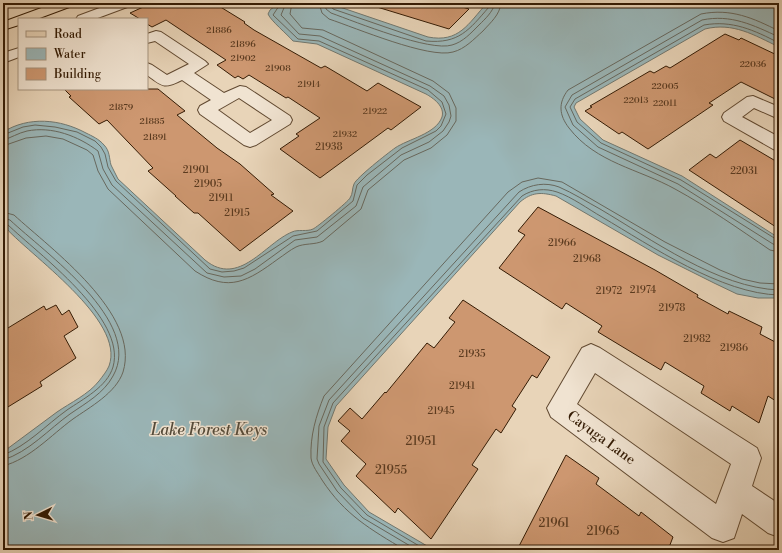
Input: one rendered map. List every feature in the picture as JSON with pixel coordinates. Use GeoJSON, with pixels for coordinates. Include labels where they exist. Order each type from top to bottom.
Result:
{"type":"FeatureCollection","features":[{"type":"Feature","properties":{"kind":"main road"},"geometry":{"type":"LineString","coordinates":[[27,18],[67,3]]}},
{"type":"Feature","properties":{"kind":"main road"},"geometry":{"type":"LineString","coordinates":[[3,26],[18,21]]}},
{"type":"Feature","properties":{"kind":"street"},"geometry":{"type":"LineString","coordinates":[[89,18],[102,16],[125,3]]}},
{"type":"Feature","properties":{"kind":"street"},"geometry":{"type":"LineString","coordinates":[[148,39],[156,35],[200,64],[166,82],[148,69]]}},
{"type":"Feature","properties":{"kind":"street"},"geometry":{"type":"LineString","coordinates":[[3,58],[18,52]]}},
{"type":"Feature","properties":{"kind":"street"},"geometry":{"type":"LineString","coordinates":[[183,73],[223,100]]}},
{"type":"Feature","properties":{"kind":"street"},"geometry":{"type":"LineString","coordinates":[[779,114],[753,101],[730,117],[779,145]]}},
{"type":"Feature","properties":{"kind":"street","name":"Cayuga Lane"},"geometry":{"type":"LineString","coordinates":[[591,356],[746,458],[735,492],[723,527],[560,408],[591,356]]}},
{"type":"Feature","properties":{"kind":"street"},"geometry":{"type":"LineString","coordinates":[[735,492],[779,522]]}},
{"type":"Feature","properties":{"kind":"water","name":"Lake Forest Keys"},"geometry":{"type":"Polygon","coordinates":[[[279,3],[328,3],[428,37],[439,38],[448,37],[462,30],[487,3],[779,3],[779,47],[752,34],[734,28],[715,27],[705,29],[576,103],[574,107],[580,119],[603,140],[682,176],[779,238],[779,298],[758,298],[737,294],[658,255],[556,196],[537,194],[529,196],[520,202],[336,406],[328,427],[326,459],[344,485],[369,512],[434,550],[3,550],[3,452],[95,386],[109,366],[110,348],[103,329],[90,309],[3,225],[3,132],[23,123],[44,121],[55,122],[76,128],[95,138],[106,147],[111,165],[118,179],[205,260],[217,267],[229,269],[251,261],[292,232],[311,230],[315,228],[350,198],[354,184],[366,171],[395,148],[421,136],[439,123],[442,117],[442,109],[435,100],[426,94],[317,44],[293,41],[268,14],[270,10],[279,3]]]}},
{"type":"Feature","properties":{"kind":"building"},"geometry":{"type":"Polygon","coordinates":[[[152,3],[214,3],[245,22],[244,23],[254,30],[321,68],[325,66],[367,91],[378,83],[421,107],[391,130],[388,128],[320,178],[280,149],[299,136],[296,134],[320,118],[288,97],[286,98],[249,75],[243,79],[238,76],[235,78],[217,65],[226,60],[166,20],[152,27],[148,25],[148,18],[138,18],[130,13],[152,3]]]}},
{"type":"Feature","properties":{"kind":"building"},"geometry":{"type":"Polygon","coordinates":[[[378,3],[449,3],[469,9],[449,29],[377,7],[378,3]]]}},
{"type":"Feature","properties":{"kind":"building"},"geometry":{"type":"Polygon","coordinates":[[[725,34],[739,40],[741,38],[779,56],[779,101],[741,82],[709,103],[713,105],[648,149],[622,132],[619,134],[585,111],[592,107],[590,106],[650,71],[654,73],[666,66],[670,68],[725,34]]]}},
{"type":"Feature","properties":{"kind":"building"},"geometry":{"type":"Polygon","coordinates":[[[158,89],[185,111],[177,115],[217,148],[240,164],[274,194],[271,195],[293,211],[240,251],[198,213],[194,213],[148,171],[153,168],[107,120],[99,124],[69,97],[71,96],[65,90],[158,89]]]}},
{"type":"Feature","properties":{"kind":"building"},"geometry":{"type":"Polygon","coordinates":[[[740,140],[779,163],[779,229],[689,170],[710,154],[716,158],[740,140]]]}},
{"type":"Feature","properties":{"kind":"building"},"geometry":{"type":"Polygon","coordinates":[[[538,207],[655,270],[698,295],[697,297],[728,314],[729,311],[762,327],[760,334],[779,344],[779,403],[768,396],[759,423],[732,406],[730,411],[701,393],[704,386],[665,362],[661,370],[598,332],[602,326],[566,303],[562,309],[499,268],[525,235],[518,231],[538,207]]]}},
{"type":"Feature","properties":{"kind":"building"},"geometry":{"type":"Polygon","coordinates":[[[463,300],[550,357],[537,378],[532,375],[512,406],[516,409],[501,433],[496,429],[472,465],[478,469],[431,539],[398,508],[395,513],[356,476],[366,464],[341,441],[350,431],[338,421],[350,408],[362,419],[385,392],[386,393],[427,343],[434,348],[455,322],[449,318],[463,300]]]}},
{"type":"Feature","properties":{"kind":"building"},"geometry":{"type":"Polygon","coordinates":[[[56,305],[62,315],[69,310],[78,327],[64,336],[76,358],[40,382],[42,386],[3,410],[3,331],[44,306],[46,310],[56,305]]]}},
{"type":"Feature","properties":{"kind":"building"},"geometry":{"type":"Polygon","coordinates":[[[566,455],[599,478],[596,484],[639,516],[641,512],[673,537],[668,550],[517,550],[566,455]]]}}]}
